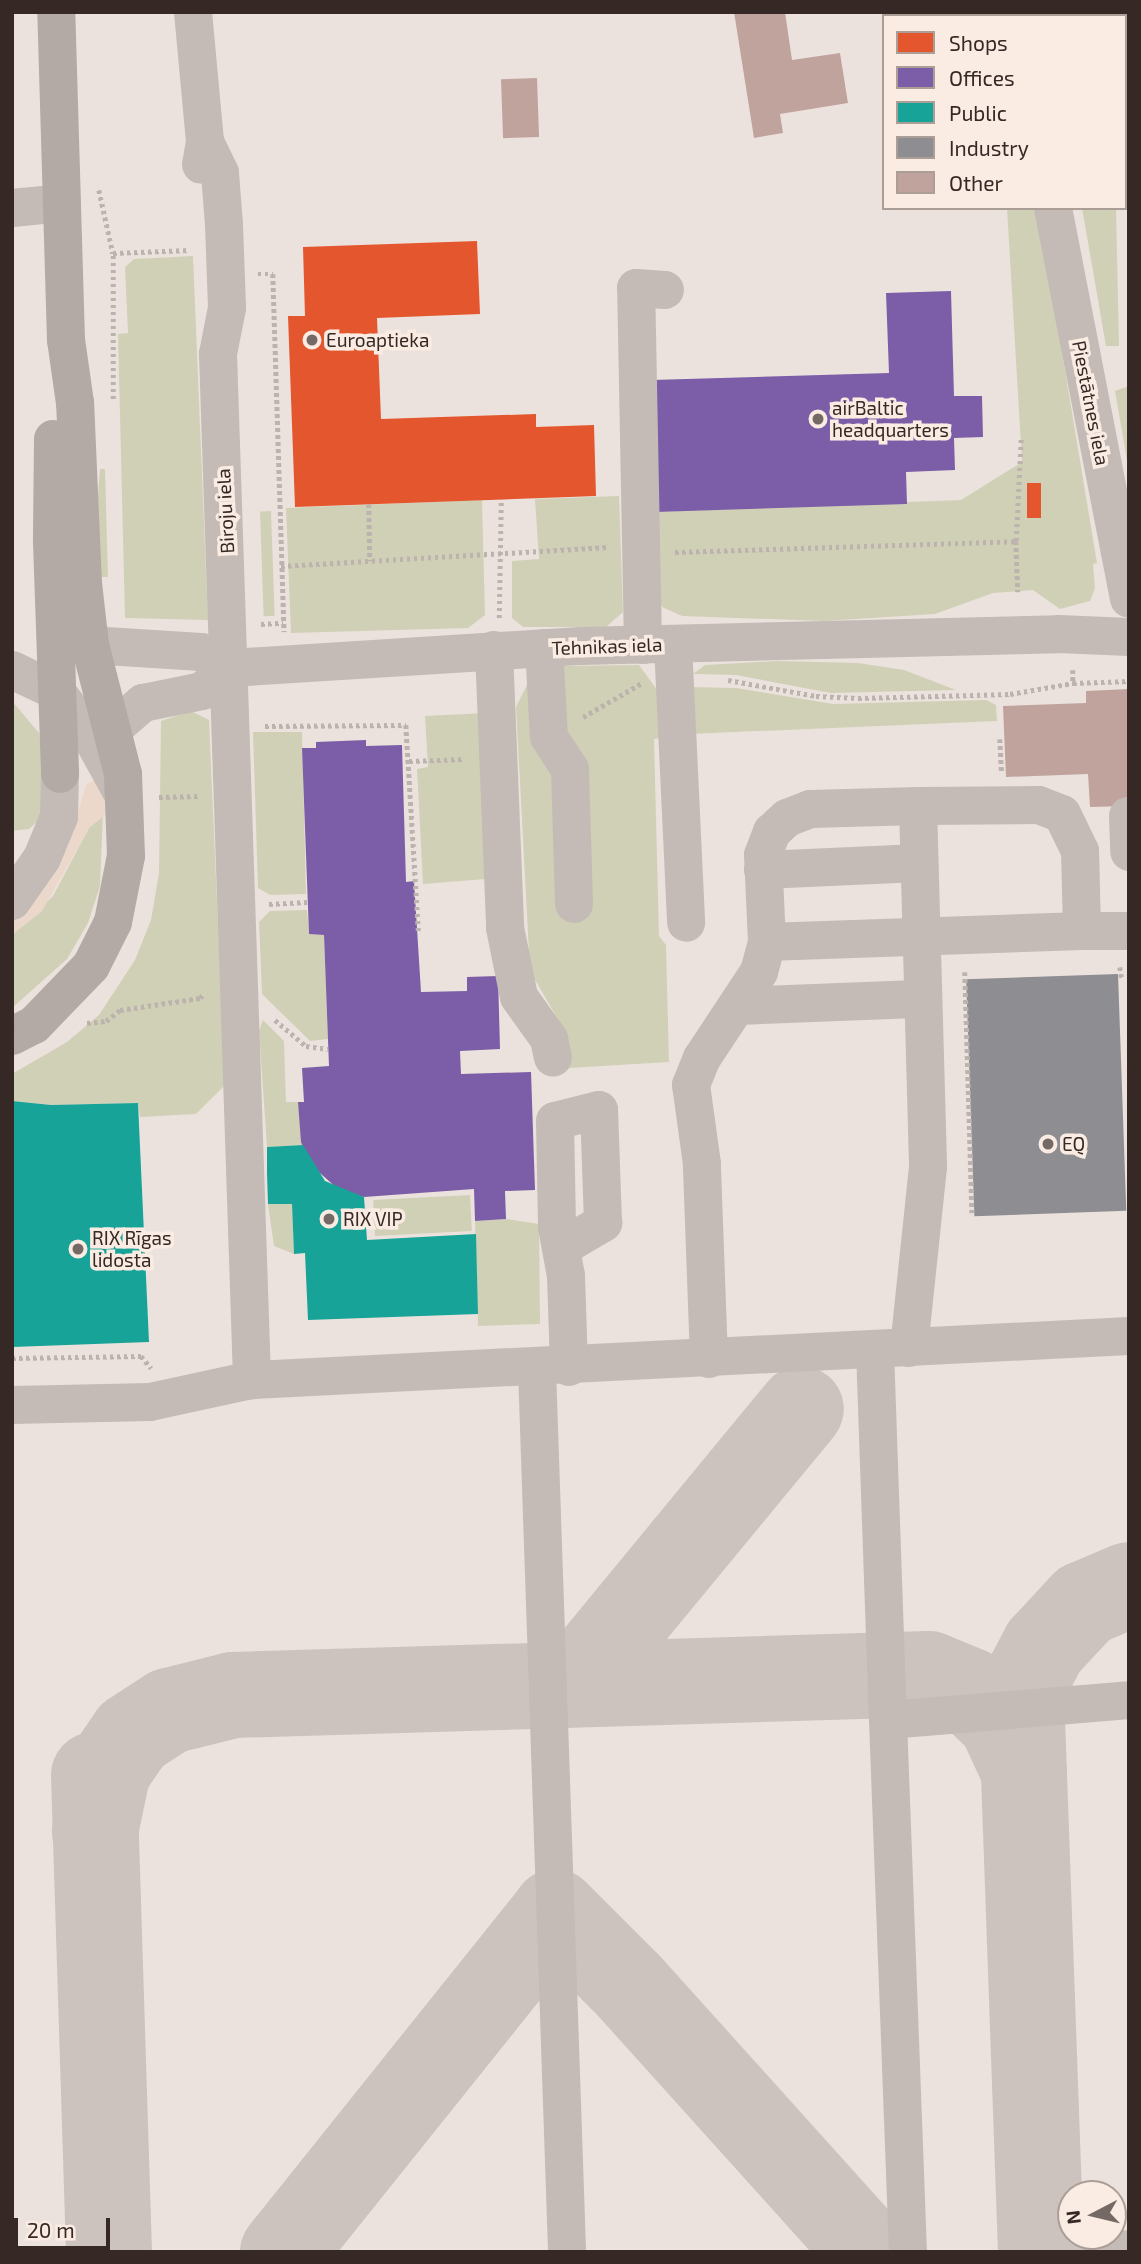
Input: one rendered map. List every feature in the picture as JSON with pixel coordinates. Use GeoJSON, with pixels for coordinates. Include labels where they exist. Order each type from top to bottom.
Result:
{"type":"FeatureCollection","features":[{"type":"Feature","properties":{"kind":"main road"},"geometry":{"type":"LineString","coordinates":[[12,1036],[34,1024],[69,993],[91,966],[114,922],[138,798],[113,730],[90,645],[83,583],[75,403],[66,340],[56,12]]}},
{"type":"Feature","properties":{"kind":"main road"},"geometry":{"type":"LineString","coordinates":[[60,774],[56,691],[53,453],[66,340]]}},
{"type":"Feature","properties":{"kind":"street","name":"Biroju iela"},"geometry":{"type":"LineString","coordinates":[[193,12],[205,142],[199,174],[205,309],[218,354]]}},
{"type":"Feature","properties":{"kind":"street","name":"Biroju iela"},"geometry":{"type":"LineString","coordinates":[[205,142],[220,173],[224,225],[226,308],[218,354],[252,1380]]}},
{"type":"Feature","properties":{"kind":"street"},"geometry":{"type":"LineString","coordinates":[[12,208],[62,203]]}},
{"type":"Feature","properties":{"kind":"street","name":"Piestātnes iela"},"geometry":{"type":"LineString","coordinates":[[1053,210],[1129,599]]}},
{"type":"Feature","properties":{"kind":"street"},"geometry":{"type":"LineString","coordinates":[[666,290],[636,288],[641,553],[658,644],[686,923]]}},
{"type":"Feature","properties":{"kind":"street","name":"Tehnikas iela"},"geometry":{"type":"LineString","coordinates":[[230,668],[494,650],[658,644],[1059,634],[1129,637]]}},
{"type":"Feature","properties":{"kind":"street"},"geometry":{"type":"LineString","coordinates":[[90,645],[201,652],[230,668],[202,691],[144,703],[113,730]]}},
{"type":"Feature","properties":{"kind":"street"},"geometry":{"type":"LineString","coordinates":[[544,648],[548,737],[570,769],[575,904]]}},
{"type":"Feature","properties":{"kind":"street"},"geometry":{"type":"LineString","coordinates":[[494,650],[505,929],[519,997],[549,1039],[553,1058]]}},
{"type":"Feature","properties":{"kind":"street"},"geometry":{"type":"LineString","coordinates":[[12,670],[56,691],[138,798]]}},
{"type":"Feature","properties":{"kind":"street"},"geometry":{"type":"LineString","coordinates":[[12,901],[42,858],[59,817],[60,774]]}},
{"type":"Feature","properties":{"kind":"street"},"geometry":{"type":"LineString","coordinates":[[709,1359],[702,1164],[691,1085],[702,1058],[759,972],[768,942],[763,855],[772,832],[787,818],[810,810],[1039,805],[1062,814],[1080,850],[1082,931]]}},
{"type":"Feature","properties":{"kind":"street"},"geometry":{"type":"LineString","coordinates":[[908,2252],[888,1720],[892,1349],[928,1167],[918,806]]}},
{"type":"Feature","properties":{"kind":"street"},"geometry":{"type":"LineString","coordinates":[[15,858],[59,817]]}},
{"type":"Feature","properties":{"kind":"street"},"geometry":{"type":"LineString","coordinates":[[764,870],[919,863]]}},
{"type":"Feature","properties":{"kind":"street"},"geometry":{"type":"LineString","coordinates":[[768,942],[1129,931]]}},
{"type":"Feature","properties":{"kind":"street"},"geometry":{"type":"LineString","coordinates":[[737,1006],[923,999]]}},
{"type":"Feature","properties":{"kind":"street"},"geometry":{"type":"LineString","coordinates":[[562,1247],[553,1368],[567,2252]]}},
{"type":"Feature","properties":{"kind":"street"},"geometry":{"type":"LineString","coordinates":[[12,1405],[150,1402],[252,1380],[553,1368],[1129,1336]]}},
{"type":"Feature","properties":{"kind":"street"},"geometry":{"type":"LineString","coordinates":[[888,1720],[1129,1700]]}},
{"type":"Feature","properties":{"kind":"street"},"geometry":{"type":"LineString","coordinates":[[1102,2252],[1129,2249]]}},
{"type":"Feature","properties":{"kind":"path"},"geometry":{"type":"LineString","coordinates":[[113,403],[113,253],[201,249]]}},
{"type":"Feature","properties":{"kind":"path"},"geometry":{"type":"LineString","coordinates":[[250,274],[273,274],[284,636]]}},
{"type":"Feature","properties":{"kind":"path"},"geometry":{"type":"LineString","coordinates":[[1018,592],[1016,541],[1021,438]]}},
{"type":"Feature","properties":{"kind":"path"},"geometry":{"type":"LineString","coordinates":[[494,650],[500,614],[501,500]]}},
{"type":"Feature","properties":{"kind":"path"},"geometry":{"type":"LineString","coordinates":[[369,504],[370,561]]}},
{"type":"Feature","properties":{"kind":"path"},"geometry":{"type":"LineString","coordinates":[[281,566],[622,546],[641,553],[1016,541]]}},
{"type":"Feature","properties":{"kind":"path"},"geometry":{"type":"LineString","coordinates":[[1072,663],[1073,683]]}},
{"type":"Feature","properties":{"kind":"path"},"geometry":{"type":"LineString","coordinates":[[716,680],[858,698],[1010,694],[1073,683],[1129,681]]}},
{"type":"Feature","properties":{"kind":"path"},"geometry":{"type":"LineString","coordinates":[[262,726],[407,725],[419,935]]}},
{"type":"Feature","properties":{"kind":"path"},"geometry":{"type":"LineString","coordinates":[[409,761],[499,757]]}},
{"type":"Feature","properties":{"kind":"path"},"geometry":{"type":"LineString","coordinates":[[138,798],[231,794]]}},
{"type":"Feature","properties":{"kind":"path"},"geometry":{"type":"LineString","coordinates":[[255,905],[307,902]]}},
{"type":"Feature","properties":{"kind":"path"},"geometry":{"type":"LineString","coordinates":[[93,1022],[106,1021],[120,1010],[200,998],[237,951]]}},
{"type":"Feature","properties":{"kind":"path"},"geometry":{"type":"LineString","coordinates":[[1112,965],[1122,967],[1122,979]]}},
{"type":"Feature","properties":{"kind":"path"},"geometry":{"type":"LineString","coordinates":[[972,1213],[962,972],[975,972]]}},
{"type":"Feature","properties":{"kind":"path"},"geometry":{"type":"LineString","coordinates":[[266,1010],[306,1046],[328,1049]]}},
{"type":"Feature","properties":{"kind":"green space"},"geometry":{"type":"Polygon","coordinates":[[[1047,12],[1129,12],[1129,152],[1127,14],[1047,12]]]}},
{"type":"Feature","properties":{"kind":"green space"},"geometry":{"type":"Polygon","coordinates":[[[1007,210],[1038,210],[1097,563],[1093,564],[1095,588],[1090,601],[1060,609],[1033,590],[993,593],[935,614],[824,621],[682,616],[662,607],[657,593],[656,512],[961,500],[1022,462],[1007,210]]]}},
{"type":"Feature","properties":{"kind":"green space"},"geometry":{"type":"Polygon","coordinates":[[[1082,210],[1116,210],[1119,346],[1106,346],[1082,210]]]}},
{"type":"Feature","properties":{"kind":"green space"},"geometry":{"type":"Polygon","coordinates":[[[193,256],[208,620],[125,618],[118,334],[128,333],[125,267],[134,259],[193,256]]]}},
{"type":"Feature","properties":{"kind":"green space"},"geometry":{"type":"Polygon","coordinates":[[[1129,386],[1129,472],[1115,391],[1129,386]]]}},
{"type":"Feature","properties":{"kind":"green space"},"geometry":{"type":"Polygon","coordinates":[[[100,469],[105,469],[108,577],[92,577],[100,469]]]}},
{"type":"Feature","properties":{"kind":"green space"},"geometry":{"type":"Polygon","coordinates":[[[619,496],[623,612],[606,627],[523,627],[512,618],[512,561],[539,559],[535,499],[619,496]]]}},
{"type":"Feature","properties":{"kind":"green space"},"geometry":{"type":"Polygon","coordinates":[[[482,500],[485,615],[468,628],[291,633],[286,508],[482,500]]]}},
{"type":"Feature","properties":{"kind":"green space"},"geometry":{"type":"Polygon","coordinates":[[[260,511],[271,511],[275,616],[264,616],[260,511]]]}},
{"type":"Feature","properties":{"kind":"green space"},"geometry":{"type":"Polygon","coordinates":[[[778,661],[858,663],[904,670],[956,690],[831,693],[736,675],[693,674],[705,665],[778,661]]]}},
{"type":"Feature","properties":{"kind":"green space"},"geometry":{"type":"Polygon","coordinates":[[[639,665],[663,698],[665,737],[654,739],[659,936],[666,945],[669,1062],[569,1068],[567,1035],[530,971],[516,707],[530,679],[559,666],[639,665]]]}},
{"type":"Feature","properties":{"kind":"green space"},"geometry":{"type":"Polygon","coordinates":[[[689,687],[736,688],[833,704],[986,700],[996,705],[997,721],[689,734],[689,687]]]}},
{"type":"Feature","properties":{"kind":"green space"},"geometry":{"type":"Polygon","coordinates":[[[12,701],[39,733],[48,785],[39,820],[29,829],[12,831],[12,701]]]}},
{"type":"Feature","properties":{"kind":"green space"},"geometry":{"type":"Polygon","coordinates":[[[191,711],[209,720],[225,1085],[196,1114],[140,1117],[138,1103],[51,1105],[12,1101],[12,1074],[67,1042],[99,1015],[135,960],[151,920],[159,873],[161,721],[191,711]]]}},
{"type":"Feature","properties":{"kind":"green space"},"geometry":{"type":"Polygon","coordinates":[[[487,713],[486,879],[423,884],[417,769],[428,767],[425,716],[487,713]]]}},
{"type":"Feature","properties":{"kind":"green space"},"geometry":{"type":"Polygon","coordinates":[[[253,732],[302,732],[306,894],[270,895],[258,888],[253,732]]]}},
{"type":"Feature","properties":{"kind":"green space"},"geometry":{"type":"Polygon","coordinates":[[[103,813],[100,886],[88,923],[67,959],[12,1008],[12,935],[53,896],[89,828],[103,813]]]}},
{"type":"Feature","properties":{"kind":"green space"},"geometry":{"type":"Polygon","coordinates":[[[307,910],[309,934],[324,935],[328,1039],[310,1041],[262,994],[259,922],[270,911],[307,910]]]}},
{"type":"Feature","properties":{"kind":"green space"},"geometry":{"type":"Polygon","coordinates":[[[263,1020],[284,1041],[286,1102],[298,1102],[303,1145],[267,1147],[259,1031],[263,1020]]]}},
{"type":"Feature","properties":{"kind":"green space"},"geometry":{"type":"Polygon","coordinates":[[[470,1195],[472,1231],[375,1236],[373,1200],[470,1195]]]}},
{"type":"Feature","properties":{"kind":"green space"},"geometry":{"type":"Polygon","coordinates":[[[268,1204],[292,1204],[294,1254],[274,1246],[268,1204]]]}},
{"type":"Feature","properties":{"kind":"green space"},"geometry":{"type":"Polygon","coordinates":[[[506,1219],[539,1224],[540,1324],[478,1326],[475,1221],[506,1219]]]}},
{"type":"Feature","properties":{"kind":"shaded area"},"geometry":{"type":"Polygon","coordinates":[[[94,780],[114,808],[89,828],[42,911],[12,935],[12,917],[76,819],[86,785],[94,780]]]}},
{"type":"Feature","properties":{"kind":"building: Shops"},"geometry":{"type":"Polygon","coordinates":[[[477,241],[480,314],[377,318],[381,419],[536,414],[536,427],[594,425],[596,496],[295,507],[288,316],[305,316],[303,247],[477,241]]]}},
{"type":"Feature","properties":{"kind":"building: Shops"},"geometry":{"type":"Polygon","coordinates":[[[1027,483],[1041,483],[1041,518],[1027,518],[1027,483]]]}},
{"type":"Feature","properties":{"kind":"building: Offices","name":"airBaltic headquarters"},"geometry":{"type":"Polygon","coordinates":[[[951,291],[954,396],[982,396],[983,437],[954,438],[955,470],[906,472],[907,504],[656,512],[652,380],[889,373],[886,293],[951,291]]]}},
{"type":"Feature","properties":{"kind":"building: Offices"},"geometry":{"type":"Polygon","coordinates":[[[366,740],[366,746],[402,745],[406,882],[414,881],[421,992],[467,991],[467,977],[498,976],[500,1049],[460,1051],[461,1074],[531,1072],[535,1190],[505,1191],[506,1219],[475,1221],[474,1189],[364,1197],[339,1190],[311,1165],[301,1142],[298,1102],[304,1102],[302,1068],[329,1066],[324,935],[309,934],[302,748],[316,748],[316,742],[366,740]]]}},
{"type":"Feature","properties":{"kind":"building: Public","name":"RIX Rīgas lidosta"},"geometry":{"type":"Polygon","coordinates":[[[12,1101],[51,1105],[138,1103],[149,1342],[12,1347],[12,1101]]]}},
{"type":"Feature","properties":{"kind":"building: Public","name":"RIX VIP"},"geometry":{"type":"Polygon","coordinates":[[[303,1145],[325,1181],[364,1197],[367,1240],[476,1234],[478,1314],[308,1320],[305,1253],[294,1254],[292,1204],[268,1204],[267,1174],[267,1147],[303,1145]]]}},
{"type":"Feature","properties":{"kind":"building: Industry","name":"EQ"},"geometry":{"type":"Polygon","coordinates":[[[1118,974],[1126,1211],[974,1216],[966,979],[1118,974]]]}},
{"type":"Feature","properties":{"kind":"building: Other"},"geometry":{"type":"Polygon","coordinates":[[[734,12],[785,12],[792,60],[840,53],[848,103],[780,114],[783,133],[754,138],[734,12]]]}},
{"type":"Feature","properties":{"kind":"building: Other"},"geometry":{"type":"Polygon","coordinates":[[[537,78],[539,137],[503,138],[501,79],[537,78]]]}},
{"type":"Feature","properties":{"kind":"building: Other"},"geometry":{"type":"Polygon","coordinates":[[[1129,689],[1129,806],[1090,807],[1088,774],[1006,777],[1003,706],[1086,703],[1086,691],[1129,689]]]}},
{"type":"Feature","properties":{"kind":"taxiway"},"geometry":{"type":"LineString","coordinates":[[547,1689],[589,1666],[801,1409]]}},
{"type":"Feature","properties":{"kind":"taxiway"},"geometry":{"type":"LineString","coordinates":[[1041,2252],[1021,1691],[1044,1647],[1084,1604],[1129,1585]]}},
{"type":"Feature","properties":{"kind":"taxiway"},"geometry":{"type":"LineString","coordinates":[[95,1832],[108,1770],[132,1735],[169,1711],[233,1695],[929,1674],[970,1691],[1001,1721],[1024,1771]]}},
{"type":"Feature","properties":{"kind":"taxiway"},"geometry":{"type":"LineString","coordinates":[[94,1775],[109,2252]]}},
{"type":"Feature","properties":{"kind":"taxiway"},"geometry":{"type":"LineString","coordinates":[[283,2252],[555,1912],[630,1987],[869,2252]]}},
{"type":"Feature","properties":{"kind":"place","name":"Euroaptieka"},"geometry":{"type":"Point","coordinates":[312,340]}},
{"type":"Feature","properties":{"kind":"place","name":"airBaltic headquarters"},"geometry":{"type":"Point","coordinates":[818,419]}},
{"type":"Feature","properties":{"kind":"place","name":"EQ"},"geometry":{"type":"Point","coordinates":[1048,1144]}},
{"type":"Feature","properties":{"kind":"place","name":"RIX VIP"},"geometry":{"type":"Point","coordinates":[329,1219]}},
{"type":"Feature","properties":{"kind":"place","name":"RIX Rīgas lidosta"},"geometry":{"type":"Point","coordinates":[78,1249]}}]}
